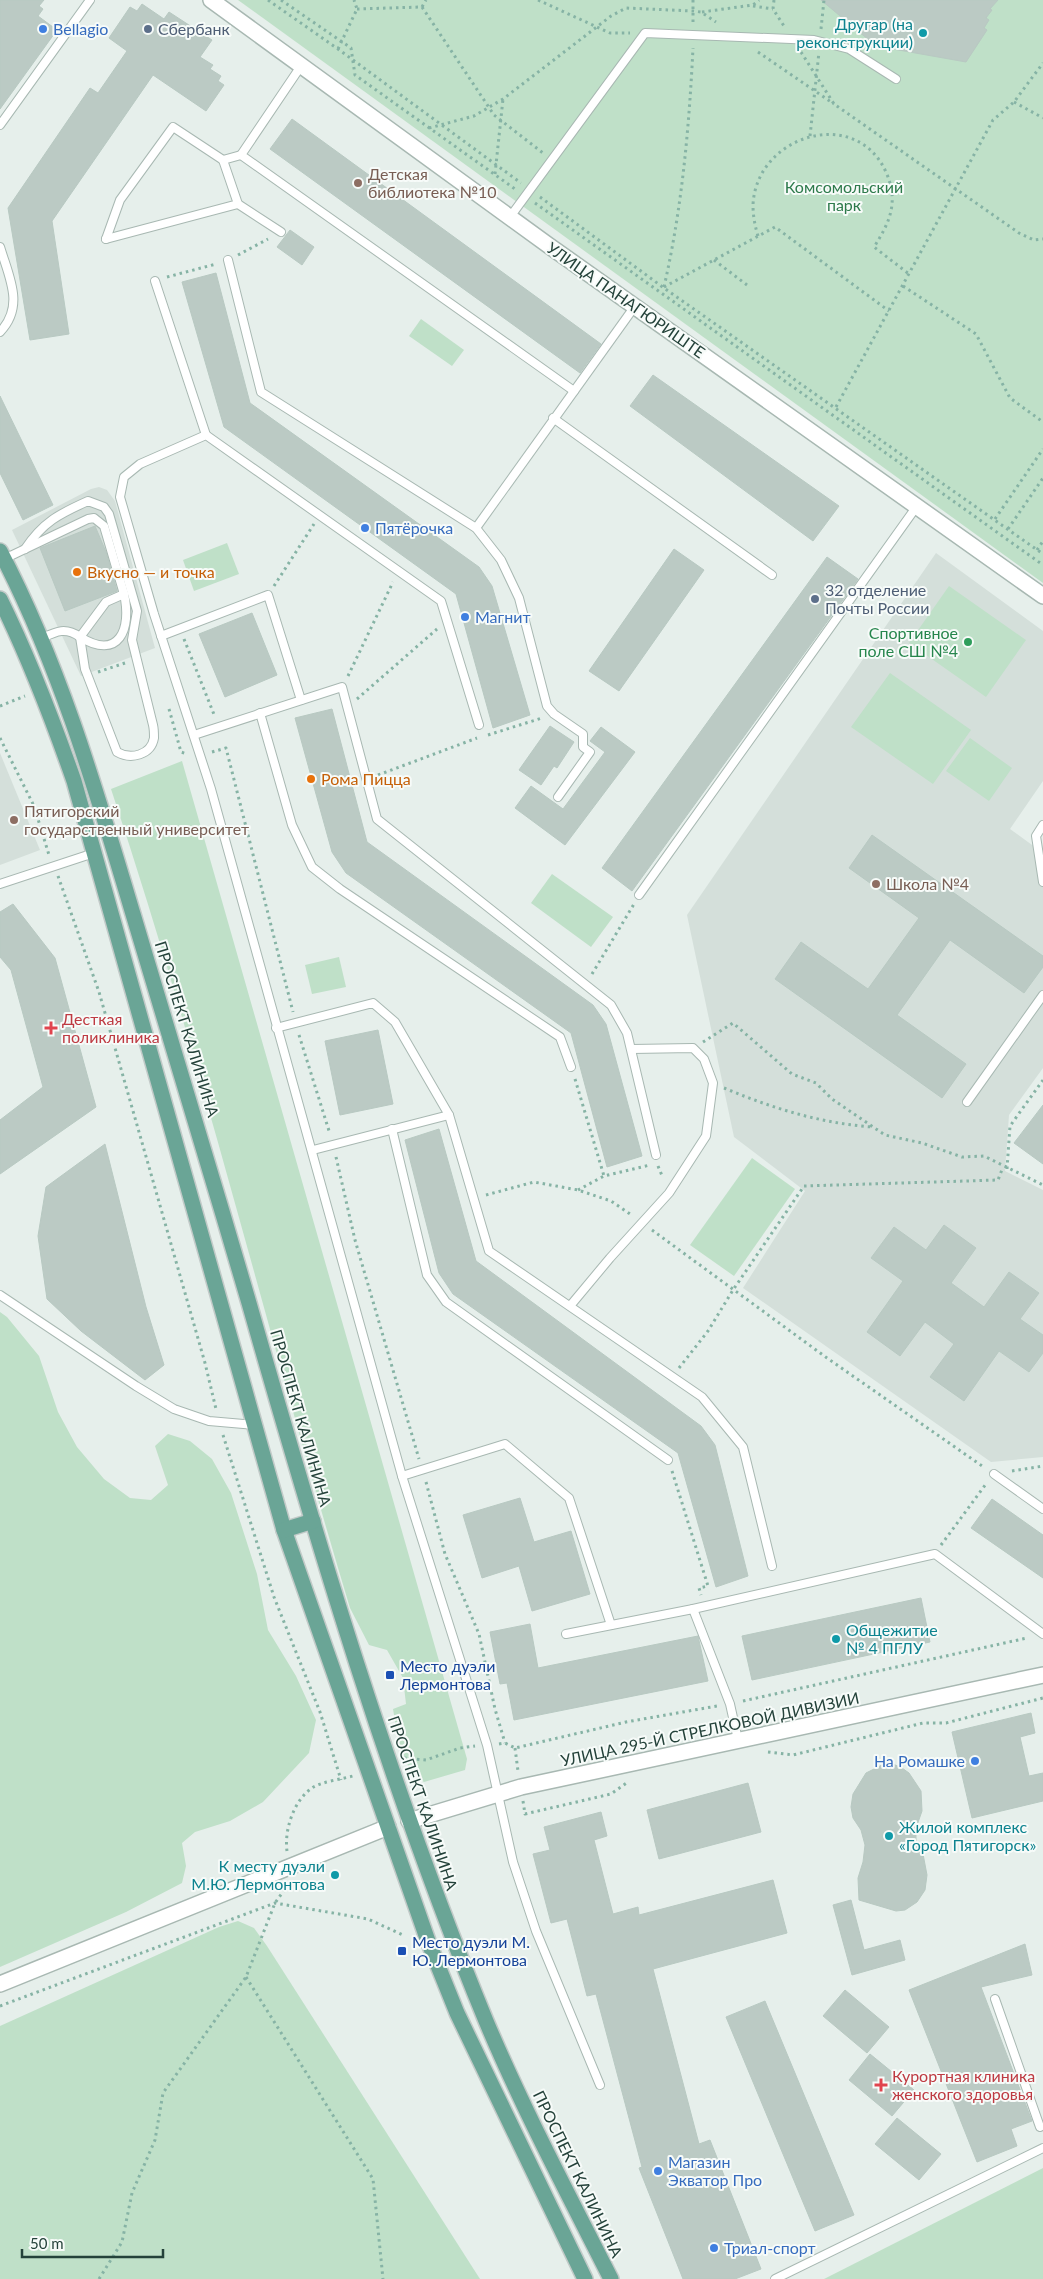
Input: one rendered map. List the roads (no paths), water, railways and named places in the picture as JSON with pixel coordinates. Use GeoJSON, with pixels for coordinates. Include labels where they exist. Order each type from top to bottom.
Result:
{"type":"FeatureCollection","features":[{"type":"Feature","properties":{"kind":"main road","name":"ПРОСПЕКТ КАЛИНИНА"},"geometry":{"type":"LineString","coordinates":[[2,554],[42,638],[94,784],[190,1097],[313,1521],[409,1821],[434,1891],[487,2024],[610,2279]]}},
{"type":"Feature","properties":{"kind":"main road"},"geometry":{"type":"LineString","coordinates":[[0,598],[22,642],[50,712],[74,780],[284,1530],[367,1770],[428,1941],[458,2013],[585,2279]]}},
{"type":"Feature","properties":{"kind":"main road"},"geometry":{"type":"LineString","coordinates":[[284,1530],[313,1521]]}},
{"type":"Feature","properties":{"kind":"main road","name":"УЛИЦА 295-Й СТРЕЛКОВОЙ ДИВИЗИИ"},"geometry":{"type":"LineString","coordinates":[[388,1827],[409,1821]]}},
{"type":"Feature","properties":{"kind":"street","name":"УЛИЦА ПАНАГЮРИШТЕ"},"geometry":{"type":"LineString","coordinates":[[211,0],[510,217],[1043,596]]}},
{"type":"Feature","properties":{"kind":"street","name":"УЛИЦА 295-Й СТРЕЛКОВОЙ ДИВИЗИИ"},"geometry":{"type":"LineString","coordinates":[[409,1821],[521,1787],[1043,1675]]}},
{"type":"Feature","properties":{"kind":"street"},"geometry":{"type":"LineString","coordinates":[[0,1984],[388,1827]]}},
{"type":"Feature","properties":{"kind":"lane"},"geometry":{"type":"LineString","coordinates":[[0,125],[90,0]]}},
{"type":"Feature","properties":{"kind":"lane"},"geometry":{"type":"LineString","coordinates":[[510,217],[645,33],[792,39],[820,42],[849,49],[896,79]]}},
{"type":"Feature","properties":{"kind":"lane"},"geometry":{"type":"LineString","coordinates":[[223,160],[240,155],[301,66]]}},
{"type":"Feature","properties":{"kind":"lane"},"geometry":{"type":"LineString","coordinates":[[238,204],[106,239],[120,200],[173,127],[223,160],[238,204],[281,232]]}},
{"type":"Feature","properties":{"kind":"lane"},"geometry":{"type":"LineString","coordinates":[[240,155],[574,391]]}},
{"type":"Feature","properties":{"kind":"lane"},"geometry":{"type":"LineString","coordinates":[[0,247],[15,302],[9,323],[0,332]]}},
{"type":"Feature","properties":{"kind":"lane"},"geometry":{"type":"LineString","coordinates":[[228,260],[261,392],[476,528],[501,560],[519,598],[547,706],[554,714],[583,734],[583,747],[590,752],[558,797]]}},
{"type":"Feature","properties":{"kind":"lane"},"geometry":{"type":"LineString","coordinates":[[155,281],[206,435],[441,601],[479,725]]}},
{"type":"Feature","properties":{"kind":"lane"},"geometry":{"type":"LineString","coordinates":[[476,528],[635,306]]}},
{"type":"Feature","properties":{"kind":"lane"},"geometry":{"type":"LineString","coordinates":[[553,418],[772,575]]}},
{"type":"Feature","properties":{"kind":"lane"},"geometry":{"type":"LineString","coordinates":[[206,435],[140,464],[124,477],[120,497],[200,755],[276,1028],[313,1150],[402,1476],[487,1745],[513,1862],[536,1931],[600,2085]]}},
{"type":"Feature","properties":{"kind":"lane"},"geometry":{"type":"LineString","coordinates":[[25,549],[46,522],[88,501],[104,507],[115,528],[137,611],[132,640],[153,725],[154,739],[148,750],[132,756],[117,752],[88,676],[80,636],[106,602],[124,594]]}},
{"type":"Feature","properties":{"kind":"lane"},"geometry":{"type":"LineString","coordinates":[[639,895],[917,506]]}},
{"type":"Feature","properties":{"kind":"lane"},"geometry":{"type":"LineString","coordinates":[[2,554],[25,549],[70,527],[94,518],[104,526],[124,594],[127,619],[122,636],[115,642],[99,646],[63,629],[42,638]]}},
{"type":"Feature","properties":{"kind":"lane"},"geometry":{"type":"LineString","coordinates":[[162,636],[268,595],[301,700]]}},
{"type":"Feature","properties":{"kind":"lane"},"geometry":{"type":"LineString","coordinates":[[194,735],[342,687],[378,819],[611,1005],[627,1033],[632,1049],[656,1155]]}},
{"type":"Feature","properties":{"kind":"lane"},"geometry":{"type":"LineString","coordinates":[[260,713],[292,824],[312,867],[340,889],[560,1037],[571,1067]]}},
{"type":"Feature","properties":{"kind":"lane"},"geometry":{"type":"LineString","coordinates":[[1043,825],[1036,836],[1043,882]]}},
{"type":"Feature","properties":{"kind":"lane"},"geometry":{"type":"LineString","coordinates":[[0,884],[94,853]]}},
{"type":"Feature","properties":{"kind":"lane"},"geometry":{"type":"LineString","coordinates":[[966,1102],[1043,995]]}},
{"type":"Feature","properties":{"kind":"lane"},"geometry":{"type":"LineString","coordinates":[[276,1028],[373,1003],[396,1022],[449,1114],[489,1251],[702,1397],[743,1447],[772,1566]]}},
{"type":"Feature","properties":{"kind":"lane"},"geometry":{"type":"LineString","coordinates":[[570,1306],[669,1193],[706,1136],[713,1083],[704,1059],[693,1048],[632,1049]]}},
{"type":"Feature","properties":{"kind":"lane"},"geometry":{"type":"LineString","coordinates":[[313,1150],[449,1114]]}},
{"type":"Feature","properties":{"kind":"lane"},"geometry":{"type":"LineString","coordinates":[[392,1129],[426,1275],[446,1302],[668,1460]]}},
{"type":"Feature","properties":{"kind":"lane"},"geometry":{"type":"LineString","coordinates":[[0,1294],[136,1386],[174,1409],[209,1421],[255,1425]]}},
{"type":"Feature","properties":{"kind":"lane"},"geometry":{"type":"LineString","coordinates":[[402,1476],[505,1444],[569,1498],[611,1625]]}},
{"type":"Feature","properties":{"kind":"lane"},"geometry":{"type":"LineString","coordinates":[[994,1474],[1043,1509]]}},
{"type":"Feature","properties":{"kind":"lane"},"geometry":{"type":"LineString","coordinates":[[566,1634],[693,1609],[935,1554],[1043,1634]]}},
{"type":"Feature","properties":{"kind":"lane"},"geometry":{"type":"LineString","coordinates":[[693,1609],[730,1704],[738,1740]]}},
{"type":"Feature","properties":{"kind":"lane"},"geometry":{"type":"LineString","coordinates":[[995,1999],[1042,2129]]}},
{"type":"Feature","properties":{"kind":"lane"},"geometry":{"type":"LineString","coordinates":[[775,2279],[1043,2148]]}},
{"type":"Feature","properties":{"kind":"place","name":"Bellagio"},"geometry":{"type":"Point","coordinates":[43,29]}},
{"type":"Feature","properties":{"kind":"place","name":"Сбербанк"},"geometry":{"type":"Point","coordinates":[148,29]}},
{"type":"Feature","properties":{"kind":"place","name":"Другар (на реконструкции)"},"geometry":{"type":"Point","coordinates":[923,33]}},
{"type":"Feature","properties":{"kind":"place","name":"Детская библиотека №10"},"geometry":{"type":"Point","coordinates":[358,183]}},
{"type":"Feature","properties":{"kind":"place","name":"Пятёрочка"},"geometry":{"type":"Point","coordinates":[365,528]}},
{"type":"Feature","properties":{"kind":"place","name":"Вкусно — и точка"},"geometry":{"type":"Point","coordinates":[77,572]}},
{"type":"Feature","properties":{"kind":"place","name":"32 отделение Почты России"},"geometry":{"type":"Point","coordinates":[815,599]}},
{"type":"Feature","properties":{"kind":"place","name":"Магнит"},"geometry":{"type":"Point","coordinates":[465,617]}},
{"type":"Feature","properties":{"kind":"place","name":"Спортивное поле СШ №4"},"geometry":{"type":"Point","coordinates":[968,642]}},
{"type":"Feature","properties":{"kind":"place","name":"Рома Пицца"},"geometry":{"type":"Point","coordinates":[311,779]}},
{"type":"Feature","properties":{"kind":"place","name":"Пятигорский государственный университет"},"geometry":{"type":"Point","coordinates":[14,820]}},
{"type":"Feature","properties":{"kind":"place","name":"Школа №4"},"geometry":{"type":"Point","coordinates":[876,884]}},
{"type":"Feature","properties":{"kind":"place","name":"Десткая поликлиника"},"geometry":{"type":"Point","coordinates":[51,1028]}},
{"type":"Feature","properties":{"kind":"place","name":"Общежитие № 4 ПГЛУ"},"geometry":{"type":"Point","coordinates":[836,1639]}},
{"type":"Feature","properties":{"kind":"place","name":"Место дуэли Лермонтова"},"geometry":{"type":"Point","coordinates":[390,1675]}},
{"type":"Feature","properties":{"kind":"place","name":"На Ромашке"},"geometry":{"type":"Point","coordinates":[975,1761]}},
{"type":"Feature","properties":{"kind":"place","name":"Жилой комплекс «Город Пятигорск»"},"geometry":{"type":"Point","coordinates":[889,1836]}},
{"type":"Feature","properties":{"kind":"place","name":"К месту дуэли М.Ю. Лермонтова"},"geometry":{"type":"Point","coordinates":[335,1875]}},
{"type":"Feature","properties":{"kind":"place","name":"Место дуэли М. Ю. Лермонтова"},"geometry":{"type":"Point","coordinates":[402,1951]}},
{"type":"Feature","properties":{"kind":"place","name":"Курортная клиника женского здоровья"},"geometry":{"type":"Point","coordinates":[881,2085]}},
{"type":"Feature","properties":{"kind":"place","name":"Магазин Экватор Про"},"geometry":{"type":"Point","coordinates":[658,2171]}},
{"type":"Feature","properties":{"kind":"place","name":"Триал-спорт"},"geometry":{"type":"Point","coordinates":[714,2248]}},
{"type":"Feature","properties":{"kind":"park label","name":"Комсомольский парк"},"geometry":{"type":"Point","coordinates":[844,196]}}]}
